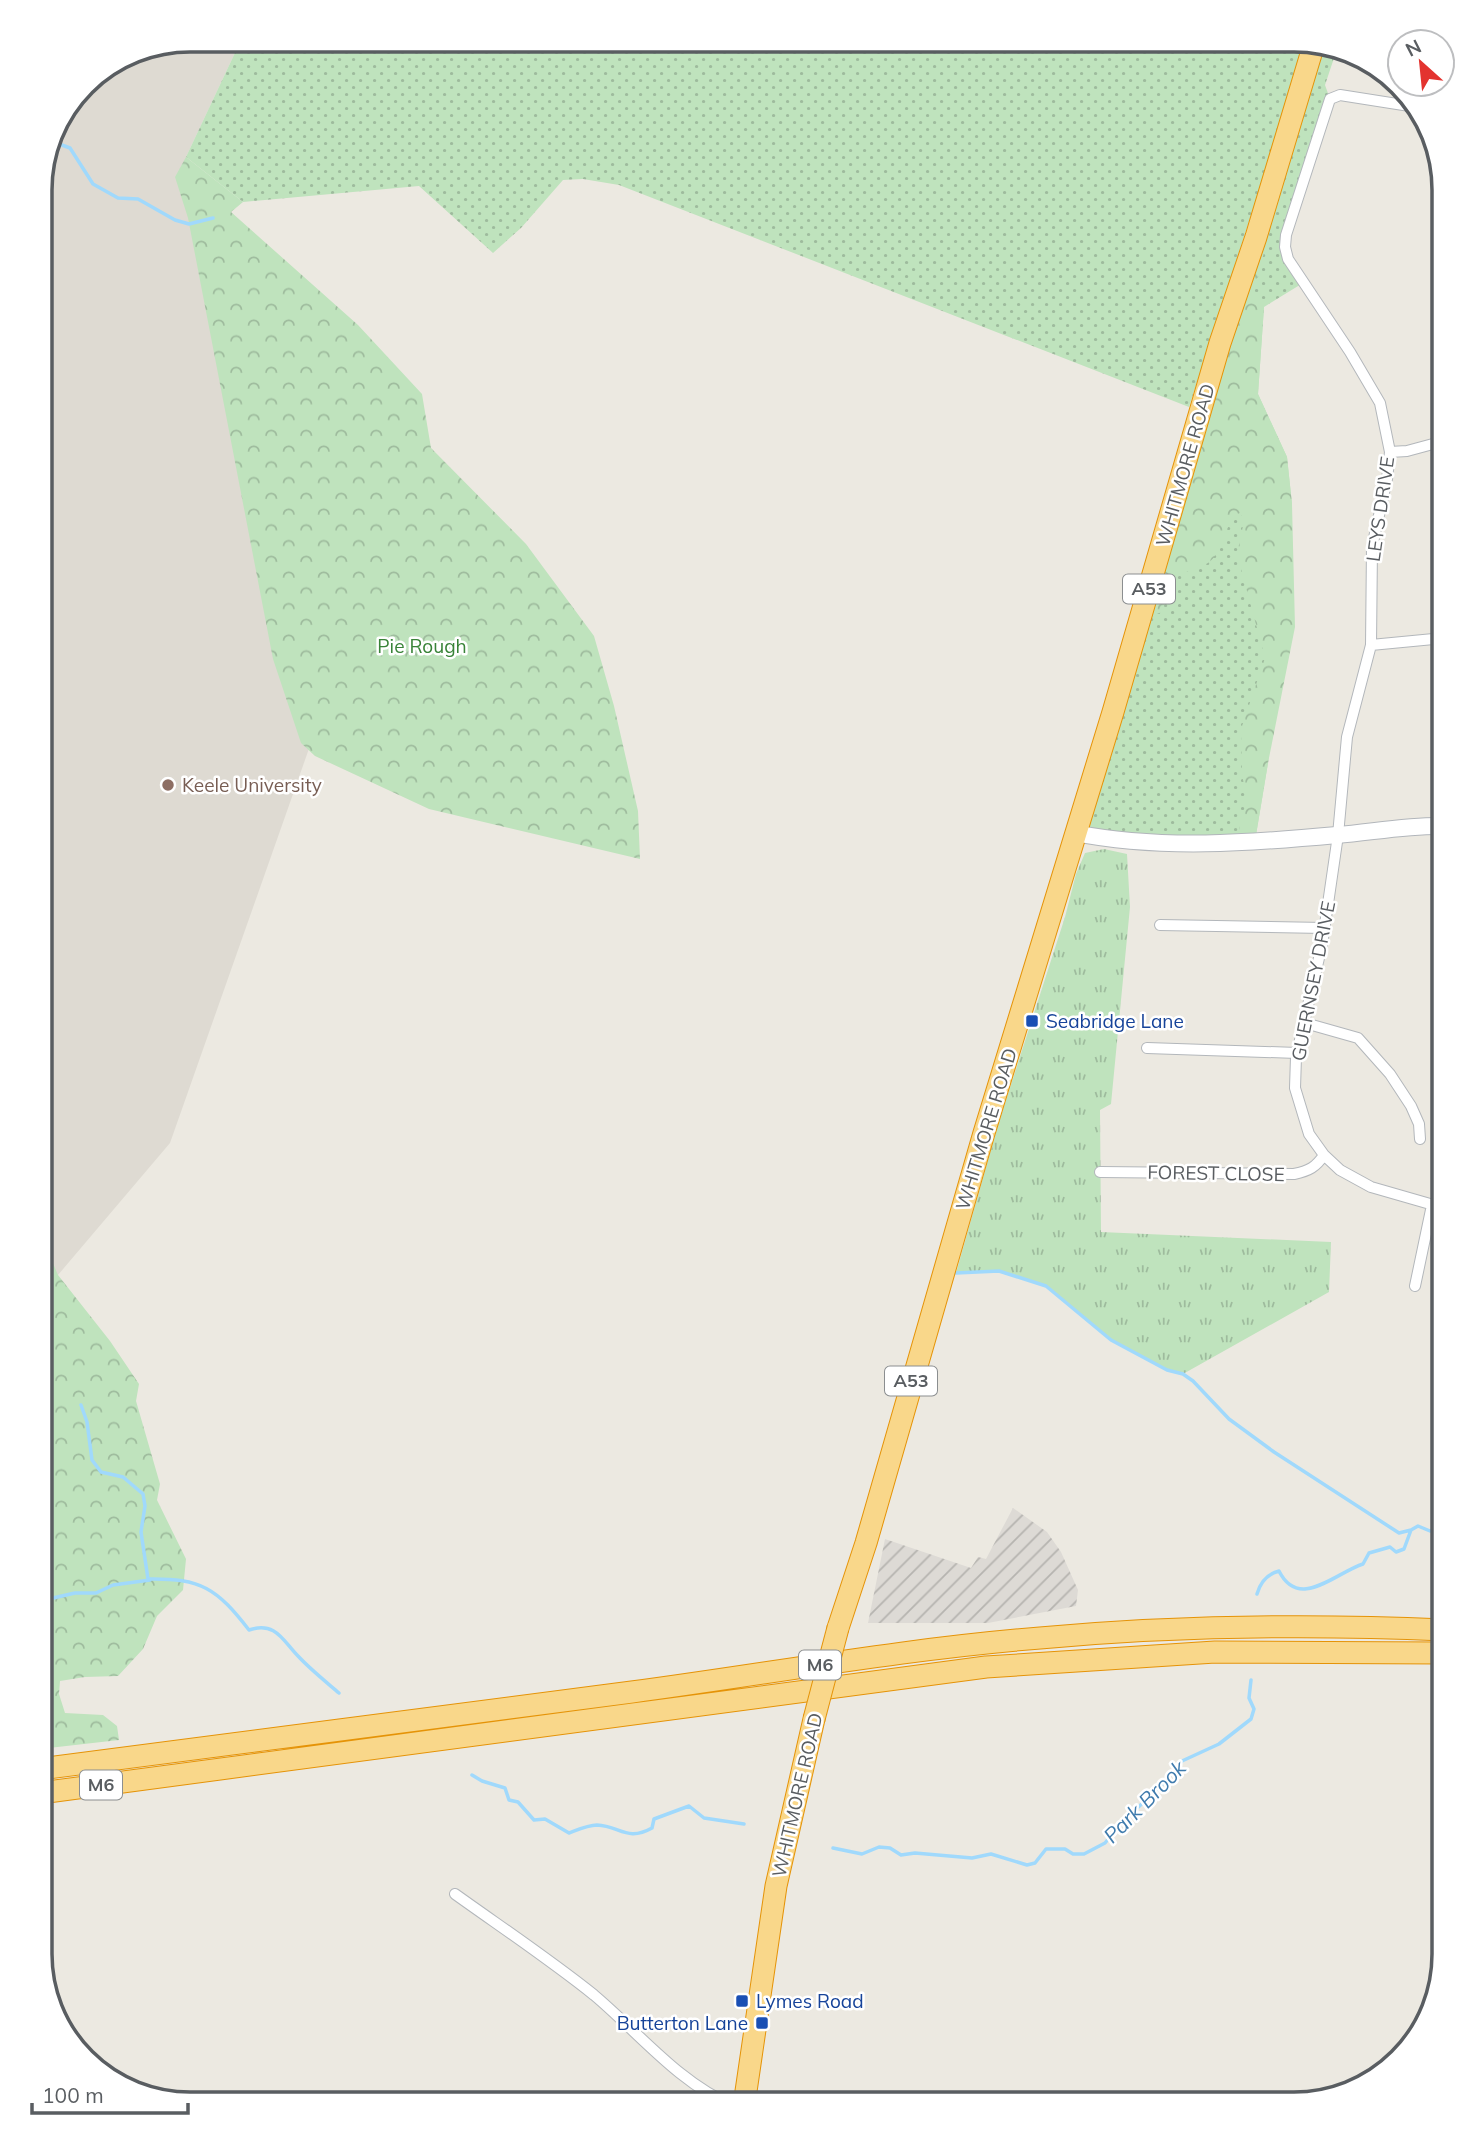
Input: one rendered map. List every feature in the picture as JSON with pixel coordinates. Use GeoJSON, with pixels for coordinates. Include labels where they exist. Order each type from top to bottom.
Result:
{"type":"FeatureCollection","features":[{"type":"Feature","properties":{"kind":"highway","name":"WHITMORE ROAD"},"geometry":{"type":"LineString","coordinates":[[746,2092],[776,1886],[838,1628],[866,1543],[984,1133],[1116,700],[1220,343],[1311,54]]}},
{"type":"Feature","properties":{"kind":"highway","name":"M6"},"geometry":{"type":"LineString","coordinates":[[52,1767],[629,1693],[928,1650],[1038,1638],[1273,1627],[1432,1630]]}},
{"type":"Feature","properties":{"kind":"highway","name":"M6"},"geometry":{"type":"LineString","coordinates":[[52,1791],[1028,1663],[1215,1652],[1432,1653]]}},
{"type":"Feature","properties":{"kind":"street","name":"LEYS DRIVE"},"geometry":{"type":"LineString","coordinates":[[1338,835],[1347,737],[1371,645],[1372,547],[1390,452],[1380,403],[1350,352],[1288,259],[1286,235],[1330,99],[1339,95],[1402,105]]}},
{"type":"Feature","properties":{"kind":"street"},"geometry":{"type":"LineString","coordinates":[[1390,452],[1407,451],[1432,444]]}},
{"type":"Feature","properties":{"kind":"street"},"geometry":{"type":"LineString","coordinates":[[1371,645],[1432,639]]}},
{"type":"Feature","properties":{"kind":"street"},"geometry":{"type":"LineString","coordinates":[[1075,833],[1101,838],[1216,844],[1432,825]]}},
{"type":"Feature","properties":{"kind":"street","name":"GUERNSEY DRIVE"},"geometry":{"type":"LineString","coordinates":[[1338,835],[1324,928],[1297,1053],[1295,1088],[1300,1109],[1309,1134],[1324,1155],[1340,1170],[1371,1187],[1432,1205]]}},
{"type":"Feature","properties":{"kind":"street"},"geometry":{"type":"LineString","coordinates":[[1160,925],[1324,928]]}},
{"type":"Feature","properties":{"kind":"street"},"geometry":{"type":"LineString","coordinates":[[1305,1023],[1358,1038],[1390,1074],[1411,1107],[1419,1125],[1420,1139]]}},
{"type":"Feature","properties":{"kind":"street"},"geometry":{"type":"LineString","coordinates":[[1147,1048],[1297,1053]]}},
{"type":"Feature","properties":{"kind":"street","name":"FOREST CLOSE"},"geometry":{"type":"LineString","coordinates":[[1100,1172],[1294,1174],[1317,1166],[1324,1155]]}},
{"type":"Feature","properties":{"kind":"street"},"geometry":{"type":"LineString","coordinates":[[1415,1286],[1432,1205]]}},
{"type":"Feature","properties":{"kind":"street"},"geometry":{"type":"LineString","coordinates":[[455,1894],[595,1997],[669,2063],[710,2092]]}},
{"type":"Feature","properties":{"kind":"shaded area","name":"Keele University"},"geometry":{"type":"Polygon","coordinates":[[[235,53],[186,157],[203,215],[422,428],[170,1143],[58,1275],[52,1273],[55,163],[71,121],[87,99],[114,76],[138,63],[163,55],[235,53]]]}},
{"type":"Feature","properties":{"kind":"shaded area"},"geometry":{"type":"Polygon","coordinates":[[[1013,1508],[1047,1532],[1061,1552],[1078,1590],[1076,1606],[988,1623],[868,1623],[885,1539],[971,1568],[978,1557],[986,1559],[1013,1508]]]}},
{"type":"Feature","properties":{"kind":"green space"},"geometry":{"type":"Polygon","coordinates":[[[235,53],[1303,53],[1189,407],[619,185],[583,179],[563,180],[521,228],[493,253],[419,186],[243,202],[186,157],[235,53]]]}},
{"type":"Feature","properties":{"kind":"green space"},"geometry":{"type":"Polygon","coordinates":[[[1311,54],[1334,59],[1325,85],[1330,99],[1285,247],[1303,283],[1264,307],[1258,394],[1287,457],[1292,504],[1268,763],[1255,841],[1075,833],[1311,54]]]}},
{"type":"Feature","properties":{"kind":"green space","name":"Pie Rough"},"geometry":{"type":"Polygon","coordinates":[[[186,157],[243,202],[231,212],[358,325],[422,394],[431,448],[526,544],[594,636],[614,706],[638,811],[640,859],[429,809],[315,756],[301,743],[273,659],[188,218],[175,177],[186,157]]]}},
{"type":"Feature","properties":{"kind":"green space"},"geometry":{"type":"Polygon","coordinates":[[[1258,242],[1266,245],[1254,290],[1264,307],[1258,394],[1287,457],[1292,504],[1295,627],[1255,841],[1242,842],[1239,825],[1248,799],[1242,776],[1241,729],[1265,658],[1237,554],[1244,521],[1240,513],[1232,516],[1215,557],[1200,567],[1174,575],[1162,612],[1146,618],[1258,242]]]}},
{"type":"Feature","properties":{"kind":"green space"},"geometry":{"type":"Polygon","coordinates":[[[1104,849],[1127,854],[1130,907],[1111,1104],[1100,1110],[1101,1232],[1331,1242],[1329,1292],[1183,1374],[1167,1370],[1111,1340],[1046,1286],[999,1271],[956,1273],[998,1125],[1065,917],[1076,874],[1085,853],[1104,849]]]}},
{"type":"Feature","properties":{"kind":"green space"},"geometry":{"type":"Polygon","coordinates":[[[52,1262],[58,1275],[110,1341],[139,1384],[136,1401],[160,1484],[157,1500],[186,1559],[183,1590],[157,1616],[143,1649],[118,1676],[60,1681],[59,1694],[65,1713],[103,1715],[117,1726],[119,1740],[52,1748],[52,1262]]]}},
{"type":"Feature","properties":{"kind":"waterway"},"geometry":{"type":"LineString","coordinates":[[61,145],[70,148],[93,184],[118,198],[138,199],[175,220],[189,224],[213,218]]}},
{"type":"Feature","properties":{"kind":"waterway"},"geometry":{"type":"LineString","coordinates":[[956,1273],[999,1271],[1046,1286],[1111,1340],[1193,1381],[1229,1419],[1274,1452],[1399,1533],[1411,1530]]}},
{"type":"Feature","properties":{"kind":"waterway","name":"Park Brook"},"geometry":{"type":"LineString","coordinates":[[81,1405],[87,1422],[92,1460],[101,1472],[123,1477],[143,1494],[145,1506],[141,1532],[148,1579],[182,1581],[207,1589],[227,1605],[249,1630],[266,1628],[278,1634],[308,1666],[339,1693]]}},
{"type":"Feature","properties":{"kind":"waterway","name":"Park Brook"},"geometry":{"type":"LineString","coordinates":[[1257,1594],[1260,1586],[1275,1572],[1279,1571],[1287,1583],[1307,1589],[1363,1564],[1369,1553],[1390,1547],[1396,1552],[1404,1549],[1411,1530],[1418,1526],[1432,1530]]}},
{"type":"Feature","properties":{"kind":"waterway"},"geometry":{"type":"LineString","coordinates":[[52,1598],[75,1593],[96,1593],[113,1585],[150,1580]]}},
{"type":"Feature","properties":{"kind":"waterway","name":"Park Brook"},"geometry":{"type":"LineString","coordinates":[[833,1848],[862,1854],[879,1847],[890,1848],[901,1855],[915,1853],[972,1858],[991,1854],[1027,1865],[1035,1863],[1046,1849],[1065,1849],[1073,1854],[1084,1854],[1105,1843],[1182,1761],[1219,1744],[1251,1719],[1254,1709],[1249,1698],[1251,1680]]}},
{"type":"Feature","properties":{"kind":"waterway","name":"Park Brook"},"geometry":{"type":"LineString","coordinates":[[472,1775],[505,1788],[509,1800],[518,1802],[534,1820],[545,1819],[569,1833],[597,1825],[636,1834],[652,1828],[654,1819],[689,1806],[704,1818],[744,1824]]}},
{"type":"Feature","properties":{"kind":"place","name":"Keele University"},"geometry":{"type":"Point","coordinates":[168,785]}},
{"type":"Feature","properties":{"kind":"place","name":"Seabridge Lane"},"geometry":{"type":"Point","coordinates":[1032,1021]}},
{"type":"Feature","properties":{"kind":"place","name":"Lymes Road"},"geometry":{"type":"Point","coordinates":[742,2001]}},
{"type":"Feature","properties":{"kind":"place","name":"Butterton Lane"},"geometry":{"type":"Point","coordinates":[762,2023]}}]}
